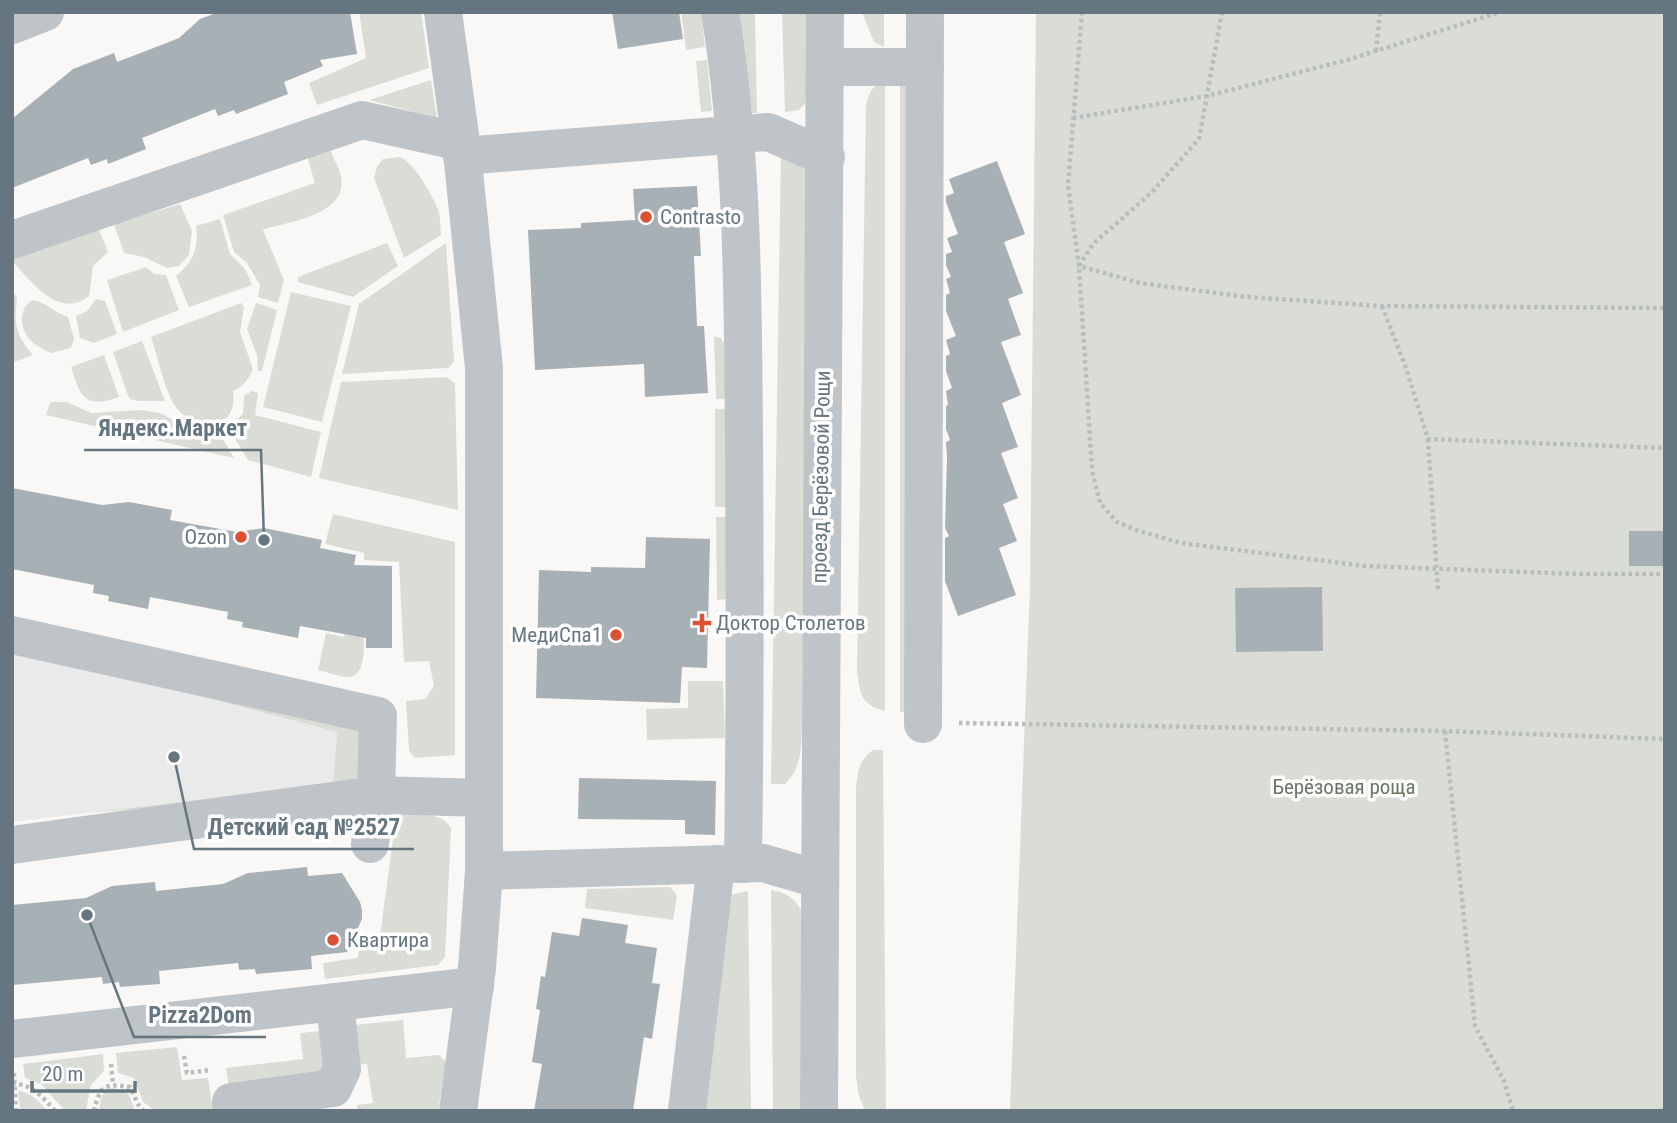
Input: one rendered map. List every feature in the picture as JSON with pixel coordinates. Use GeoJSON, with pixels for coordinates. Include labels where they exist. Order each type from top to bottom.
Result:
{"type":"FeatureCollection","features":[{"type":"Feature","properties":{"kind":"street"},"geometry":{"type":"LineString","coordinates":[[12,24],[45,12]]}},
{"type":"Feature","properties":{"kind":"street"},"geometry":{"type":"LineString","coordinates":[[443,12],[461,149],[484,368],[484,871],[475,986],[458,1111]]}},
{"type":"Feature","properties":{"kind":"street"},"geometry":{"type":"LineString","coordinates":[[687,1111],[730,864],[743,278],[733,134],[720,12]]}},
{"type":"Feature","properties":{"kind":"street","name":"проезд Берёзовой Рощи"},"geometry":{"type":"LineString","coordinates":[[819,1111],[818,879],[825,12]]}},
{"type":"Feature","properties":{"kind":"street"},"geometry":{"type":"LineString","coordinates":[[923,724],[925,12]]}},
{"type":"Feature","properties":{"kind":"street"},"geometry":{"type":"LineString","coordinates":[[825,67],[925,67]]}},
{"type":"Feature","properties":{"kind":"street"},"geometry":{"type":"LineString","coordinates":[[12,240],[362,120],[461,149],[768,132],[825,157]]}},
{"type":"Feature","properties":{"kind":"street"},"geometry":{"type":"LineString","coordinates":[[12,635],[378,716],[376,796],[370,844]]}},
{"type":"Feature","properties":{"kind":"street"},"geometry":{"type":"LineString","coordinates":[[12,845],[376,796],[484,798]]}},
{"type":"Feature","properties":{"kind":"street"},"geometry":{"type":"LineString","coordinates":[[484,871],[763,863],[818,879]]}},
{"type":"Feature","properties":{"kind":"street"},"geometry":{"type":"LineString","coordinates":[[13,1049],[335,1002],[475,986]]}},
{"type":"Feature","properties":{"kind":"street"},"geometry":{"type":"LineString","coordinates":[[232,1111],[230,1102],[333,1088],[342,1069],[335,1002]]}},
{"type":"Feature","properties":{"kind":"path"},"geometry":{"type":"LineString","coordinates":[[1082,12],[1068,185],[1079,266],[1092,470],[1100,503],[1116,522],[1181,543],[1365,566],[1665,574]]}},
{"type":"Feature","properties":{"kind":"path"},"geometry":{"type":"LineString","coordinates":[[1079,266],[1093,244],[1152,192],[1199,139],[1222,12]]}},
{"type":"Feature","properties":{"kind":"path"},"geometry":{"type":"LineString","coordinates":[[1376,51],[1380,12]]}},
{"type":"Feature","properties":{"kind":"path"},"geometry":{"type":"LineString","coordinates":[[1073,118],[1208,96],[1376,51],[1500,12]]}},
{"type":"Feature","properties":{"kind":"path"},"geometry":{"type":"LineString","coordinates":[[1079,266],[1140,283],[1247,297],[1382,306],[1665,307]]}},
{"type":"Feature","properties":{"kind":"path"},"geometry":{"type":"LineString","coordinates":[[1382,306],[1406,368],[1428,439],[1438,590]]}},
{"type":"Feature","properties":{"kind":"path"},"geometry":{"type":"LineString","coordinates":[[1428,439],[1665,448]]}},
{"type":"Feature","properties":{"kind":"path"},"geometry":{"type":"LineString","coordinates":[[923,724],[1025,723],[1445,731],[1665,739]]}},
{"type":"Feature","properties":{"kind":"path"},"geometry":{"type":"LineString","coordinates":[[1445,731],[1475,1026],[1504,1081],[1513,1111]]}},
{"type":"Feature","properties":{"kind":"path"},"geometry":{"type":"LineString","coordinates":[[13,1049],[16,1111]]}},
{"type":"Feature","properties":{"kind":"path"},"geometry":{"type":"LineString","coordinates":[[14,1084],[23,1084],[41,1095],[55,1111]]}},
{"type":"Feature","properties":{"kind":"path"},"geometry":{"type":"LineString","coordinates":[[94,1111],[97,1098],[105,1086],[113,1084],[130,1087],[141,1110]]}},
{"type":"Feature","properties":{"kind":"shaded area"},"geometry":{"type":"Polygon","coordinates":[[[12,647],[337,732],[333,783],[12,822],[12,647]]]}},
{"type":"Feature","properties":{"kind":"green space"},"geometry":{"type":"Polygon","coordinates":[[[359,12],[421,12],[429,68],[317,105],[309,83],[366,58],[359,12]]]}},
{"type":"Feature","properties":{"kind":"green space"},"geometry":{"type":"Polygon","coordinates":[[[681,12],[701,12],[705,47],[686,50],[681,12]]]}},
{"type":"Feature","properties":{"kind":"green space"},"geometry":{"type":"Polygon","coordinates":[[[731,12],[755,12],[757,113],[744,113],[731,12]]]}},
{"type":"Feature","properties":{"kind":"green space"},"geometry":{"type":"Polygon","coordinates":[[[782,12],[810,12],[808,100],[799,110],[785,112],[782,12]]]}},
{"type":"Feature","properties":{"kind":"green space"},"geometry":{"type":"Polygon","coordinates":[[[862,12],[884,12],[884,47],[874,42],[862,12]]]}},
{"type":"Feature","properties":{"kind":"green space","name":"Берёзовая роща"},"geometry":{"type":"Polygon","coordinates":[[[1036,12],[1665,12],[1665,1111],[1010,1111],[1030,586],[1036,12]]]}},
{"type":"Feature","properties":{"kind":"green space"},"geometry":{"type":"Polygon","coordinates":[[[707,60],[712,111],[701,112],[696,61],[707,60]]]}},
{"type":"Feature","properties":{"kind":"green space"},"geometry":{"type":"Polygon","coordinates":[[[431,80],[437,118],[369,100],[431,80]]]}},
{"type":"Feature","properties":{"kind":"green space"},"geometry":{"type":"Polygon","coordinates":[[[900,80],[911,87],[909,712],[900,712],[900,80]]]}},
{"type":"Feature","properties":{"kind":"green space"},"geometry":{"type":"Polygon","coordinates":[[[885,81],[885,711],[871,705],[863,697],[857,670],[866,105],[872,90],[885,81]]]}},
{"type":"Feature","properties":{"kind":"green space"},"geometry":{"type":"Polygon","coordinates":[[[322,147],[331,152],[341,177],[341,190],[336,200],[327,208],[263,230],[284,280],[278,303],[258,297],[260,285],[247,263],[234,252],[223,215],[315,183],[308,160],[309,152],[322,147]]]}},
{"type":"Feature","properties":{"kind":"green space"},"geometry":{"type":"Polygon","coordinates":[[[781,149],[793,150],[809,173],[802,722],[800,756],[795,770],[785,784],[771,784],[781,149]]]}},
{"type":"Feature","properties":{"kind":"green space"},"geometry":{"type":"Polygon","coordinates":[[[400,157],[416,172],[431,194],[439,213],[441,235],[404,258],[374,178],[383,159],[400,157]]]}},
{"type":"Feature","properties":{"kind":"green space"},"geometry":{"type":"Polygon","coordinates":[[[180,204],[192,231],[189,255],[179,266],[167,268],[144,257],[124,253],[114,224],[180,204]]]}},
{"type":"Feature","properties":{"kind":"green space"},"geometry":{"type":"Polygon","coordinates":[[[220,219],[230,254],[246,270],[252,285],[189,307],[176,276],[187,266],[194,254],[196,226],[220,219]]]}},
{"type":"Feature","properties":{"kind":"green space"},"geometry":{"type":"Polygon","coordinates":[[[98,227],[108,252],[93,266],[89,296],[78,302],[67,304],[47,295],[12,261],[12,256],[98,227]]]}},
{"type":"Feature","properties":{"kind":"green space"},"geometry":{"type":"Polygon","coordinates":[[[387,243],[398,266],[353,297],[298,282],[298,277],[387,243]]]}},
{"type":"Feature","properties":{"kind":"green space"},"geometry":{"type":"Polygon","coordinates":[[[446,243],[454,362],[448,368],[342,374],[359,304],[446,243]]]}},
{"type":"Feature","properties":{"kind":"green space"},"geometry":{"type":"Polygon","coordinates":[[[146,267],[154,274],[166,275],[179,310],[123,332],[107,280],[146,267]]]}},
{"type":"Feature","properties":{"kind":"green space"},"geometry":{"type":"Polygon","coordinates":[[[12,291],[17,297],[17,328],[22,341],[33,355],[14,362],[12,367],[12,291]]]}},
{"type":"Feature","properties":{"kind":"green space"},"geometry":{"type":"Polygon","coordinates":[[[291,292],[351,306],[322,422],[263,407],[291,292]]]}},
{"type":"Feature","properties":{"kind":"green space"},"geometry":{"type":"Polygon","coordinates":[[[96,299],[105,301],[117,334],[94,343],[80,338],[76,316],[87,311],[96,299]]]}},
{"type":"Feature","properties":{"kind":"green space"},"geometry":{"type":"Polygon","coordinates":[[[33,300],[68,317],[74,339],[71,348],[51,353],[29,339],[24,331],[22,316],[25,307],[33,300]]]}},
{"type":"Feature","properties":{"kind":"green space"},"geometry":{"type":"Polygon","coordinates":[[[241,303],[244,307],[240,332],[253,369],[245,382],[233,391],[233,405],[229,415],[213,424],[202,424],[183,414],[175,406],[151,337],[241,303]]]}},
{"type":"Feature","properties":{"kind":"green space"},"geometry":{"type":"Polygon","coordinates":[[[256,303],[277,310],[262,371],[258,371],[257,355],[247,329],[256,303]]]}},
{"type":"Feature","properties":{"kind":"green space"},"geometry":{"type":"Polygon","coordinates":[[[714,336],[721,338],[724,344],[726,399],[716,399],[714,336]]]}},
{"type":"Feature","properties":{"kind":"green space"},"geometry":{"type":"Polygon","coordinates":[[[142,341],[165,401],[139,401],[130,399],[127,393],[113,352],[142,341]]]}},
{"type":"Feature","properties":{"kind":"green space"},"geometry":{"type":"Polygon","coordinates":[[[104,355],[119,397],[92,401],[82,393],[71,367],[104,355]]]}},
{"type":"Feature","properties":{"kind":"green space"},"geometry":{"type":"Polygon","coordinates":[[[446,377],[455,383],[458,510],[319,478],[341,382],[446,377]]]}},
{"type":"Feature","properties":{"kind":"green space"},"geometry":{"type":"Polygon","coordinates":[[[252,391],[258,393],[255,415],[321,432],[311,477],[248,460],[228,427],[243,414],[244,396],[252,391]]]}},
{"type":"Feature","properties":{"kind":"green space"},"geometry":{"type":"Polygon","coordinates":[[[67,402],[91,413],[141,410],[160,413],[205,434],[219,432],[234,458],[46,415],[50,403],[67,402]]]}},
{"type":"Feature","properties":{"kind":"green space"},"geometry":{"type":"Polygon","coordinates":[[[715,409],[727,409],[727,507],[715,507],[715,409]]]}},
{"type":"Feature","properties":{"kind":"green space"},"geometry":{"type":"Polygon","coordinates":[[[333,514],[455,542],[455,755],[415,758],[409,751],[406,701],[425,699],[434,686],[429,661],[404,662],[399,562],[364,560],[364,553],[325,544],[333,514]]]}},
{"type":"Feature","properties":{"kind":"green space"},"geometry":{"type":"Polygon","coordinates":[[[716,517],[726,517],[727,599],[717,600],[716,517]]]}},
{"type":"Feature","properties":{"kind":"green space"},"geometry":{"type":"Polygon","coordinates":[[[349,614],[364,624],[362,665],[353,676],[346,677],[318,670],[326,633],[344,637],[349,614]]]}},
{"type":"Feature","properties":{"kind":"green space"},"geometry":{"type":"Polygon","coordinates":[[[29,651],[367,732],[356,791],[87,813],[333,783],[337,732],[29,651]]]}},
{"type":"Feature","properties":{"kind":"green space"},"geometry":{"type":"Polygon","coordinates":[[[688,681],[723,681],[725,738],[647,740],[646,709],[688,708],[688,681]]]}},
{"type":"Feature","properties":{"kind":"green space"},"geometry":{"type":"Polygon","coordinates":[[[873,750],[883,750],[886,1111],[865,1111],[856,1076],[856,787],[862,762],[873,750]]]}},
{"type":"Feature","properties":{"kind":"green space"},"geometry":{"type":"Polygon","coordinates":[[[402,815],[436,817],[447,823],[451,829],[445,957],[438,965],[325,979],[323,963],[357,958],[360,948],[378,951],[395,824],[402,815]]]}},
{"type":"Feature","properties":{"kind":"green space"},"geometry":{"type":"Polygon","coordinates":[[[670,887],[677,896],[673,920],[585,908],[587,889],[670,887]]]}},
{"type":"Feature","properties":{"kind":"green space"},"geometry":{"type":"Polygon","coordinates":[[[771,890],[784,893],[793,899],[806,920],[804,1111],[773,1111],[771,890]]]}},
{"type":"Feature","properties":{"kind":"green space"},"geometry":{"type":"Polygon","coordinates":[[[748,891],[751,1111],[700,1111],[730,895],[748,891]]]}},
{"type":"Feature","properties":{"kind":"green space"},"geometry":{"type":"Polygon","coordinates":[[[403,1020],[406,1058],[439,1055],[446,1062],[438,1111],[357,1111],[357,1105],[373,1103],[367,1064],[353,1065],[354,1025],[403,1020]]]}},
{"type":"Feature","properties":{"kind":"green space"},"geometry":{"type":"Polygon","coordinates":[[[321,1031],[329,1035],[319,1083],[230,1095],[226,1068],[303,1059],[300,1033],[321,1031]]]}},
{"type":"Feature","properties":{"kind":"green space"},"geometry":{"type":"Polygon","coordinates":[[[177,1047],[182,1080],[208,1078],[213,1111],[156,1111],[143,1102],[134,1078],[118,1073],[116,1053],[177,1047]]]}},
{"type":"Feature","properties":{"kind":"green space"},"geometry":{"type":"Polygon","coordinates":[[[103,1054],[104,1071],[91,1085],[86,1110],[65,1111],[41,1084],[25,1078],[23,1064],[103,1054]]]}},
{"type":"Feature","properties":{"kind":"green space"},"geometry":{"type":"Polygon","coordinates":[[[106,1089],[127,1091],[134,1107],[132,1111],[99,1111],[106,1089]]]}},
{"type":"Feature","properties":{"kind":"green space"},"geometry":{"type":"Polygon","coordinates":[[[18,1091],[31,1095],[47,1111],[20,1111],[18,1091]]]}},
{"type":"Feature","properties":{"kind":"building"},"geometry":{"type":"Polygon","coordinates":[[[219,12],[350,12],[357,54],[320,60],[323,66],[284,82],[288,94],[236,114],[234,110],[218,116],[215,109],[142,138],[146,149],[108,164],[107,159],[91,165],[88,158],[12,188],[12,119],[73,69],[114,53],[117,62],[151,49],[179,38],[200,19],[219,12]]]}},
{"type":"Feature","properties":{"kind":"building"},"geometry":{"type":"Polygon","coordinates":[[[612,12],[679,12],[683,39],[618,49],[612,12]]]}},
{"type":"Feature","properties":{"kind":"building"},"geometry":{"type":"Polygon","coordinates":[[[997,161],[1025,234],[1004,242],[1023,293],[1008,299],[1021,335],[1001,342],[1021,395],[1002,403],[1018,447],[1001,453],[1018,498],[1003,504],[1017,541],[999,548],[1016,595],[958,616],[945,581],[945,538],[949,536],[945,528],[946,442],[950,440],[946,429],[946,391],[952,388],[946,371],[946,356],[950,354],[946,340],[956,336],[946,311],[946,295],[950,293],[946,279],[951,277],[946,265],[946,254],[952,252],[947,238],[958,234],[946,196],[954,193],[949,179],[997,161]]]}},
{"type":"Feature","properties":{"kind":"building"},"geometry":{"type":"Polygon","coordinates":[[[697,186],[701,256],[694,256],[697,326],[704,326],[708,393],[645,397],[644,364],[535,370],[528,230],[581,228],[581,223],[635,220],[633,189],[697,186]]]}},
{"type":"Feature","properties":{"kind":"building"},"geometry":{"type":"Polygon","coordinates":[[[12,488],[102,505],[129,502],[172,510],[170,520],[237,532],[264,528],[322,540],[320,548],[356,555],[354,565],[392,566],[392,648],[366,648],[366,638],[300,626],[298,638],[242,627],[243,622],[227,619],[228,612],[150,597],[148,609],[108,601],[109,596],[93,593],[94,585],[12,569],[12,488]]]}},
{"type":"Feature","properties":{"kind":"building"},"geometry":{"type":"Polygon","coordinates":[[[1629,531],[1665,531],[1665,566],[1629,566],[1629,531]]]}},
{"type":"Feature","properties":{"kind":"building"},"geometry":{"type":"Polygon","coordinates":[[[646,537],[710,539],[707,668],[682,667],[680,703],[536,698],[539,570],[591,572],[591,567],[645,568],[646,537]]]}},
{"type":"Feature","properties":{"kind":"building"},"geometry":{"type":"Polygon","coordinates":[[[1322,587],[1323,651],[1236,652],[1235,588],[1322,587]]]}},
{"type":"Feature","properties":{"kind":"building"},"geometry":{"type":"Polygon","coordinates":[[[579,778],[716,781],[715,835],[685,834],[685,820],[578,819],[579,778]]]}},
{"type":"Feature","properties":{"kind":"building"},"geometry":{"type":"Polygon","coordinates":[[[307,867],[308,876],[342,873],[362,910],[362,919],[347,952],[311,956],[312,969],[256,974],[255,969],[239,970],[238,963],[159,971],[160,984],[120,987],[119,982],[103,984],[102,977],[12,985],[12,905],[86,898],[112,886],[155,882],[156,891],[223,884],[248,873],[307,867]]]}},
{"type":"Feature","properties":{"kind":"building"},"geometry":{"type":"Polygon","coordinates":[[[582,918],[628,925],[625,943],[657,948],[652,983],[660,984],[652,1039],[644,1037],[633,1111],[534,1111],[542,1064],[532,1062],[540,1010],[536,1009],[541,976],[545,977],[552,932],[579,936],[582,918]]]}},
{"type":"Feature","properties":{"kind":"place","name":"Contrasto"},"geometry":{"type":"Point","coordinates":[646,217]}},
{"type":"Feature","properties":{"kind":"place","name":"Ozon"},"geometry":{"type":"Point","coordinates":[241,537]}},
{"type":"Feature","properties":{"kind":"place","name":"Яндекс.Маркет"},"geometry":{"type":"Point","coordinates":[264,540]}},
{"type":"Feature","properties":{"kind":"place","name":"Доктор Столетов"},"geometry":{"type":"Point","coordinates":[702,623]}},
{"type":"Feature","properties":{"kind":"place","name":"МедиСпа1"},"geometry":{"type":"Point","coordinates":[616,635]}},
{"type":"Feature","properties":{"kind":"place","name":"Детский сад №2527"},"geometry":{"type":"Point","coordinates":[174,757]}},
{"type":"Feature","properties":{"kind":"place","name":"Pizza2Dom"},"geometry":{"type":"Point","coordinates":[87,915]}},
{"type":"Feature","properties":{"kind":"place","name":"Квартира"},"geometry":{"type":"Point","coordinates":[333,940]}}]}
